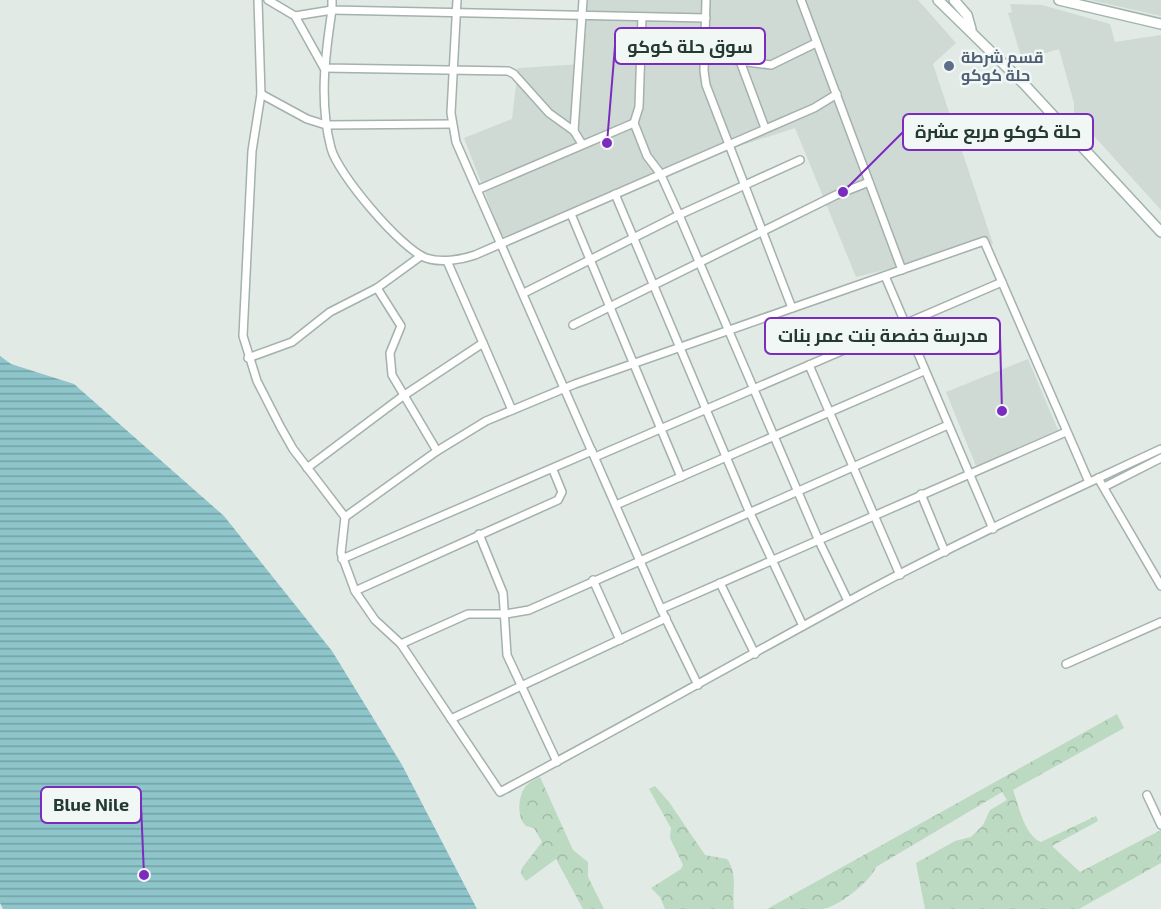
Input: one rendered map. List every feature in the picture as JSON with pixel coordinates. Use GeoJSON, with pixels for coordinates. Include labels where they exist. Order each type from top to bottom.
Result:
{"type":"FeatureCollection","features":[{"type":"Feature","properties":{"kind":"main road"},"geometry":{"type":"LineString","coordinates":[[938,0],[972,31],[1161,232]]}},
{"type":"Feature","properties":{"kind":"main road"},"geometry":{"type":"LineString","coordinates":[[954,0],[967,15],[972,31]]}},
{"type":"Feature","properties":{"kind":"main road"},"geometry":{"type":"LineString","coordinates":[[1059,0],[1161,24]]}},
{"type":"Feature","properties":{"kind":"street"},"geometry":{"type":"LineString","coordinates":[[258,0],[261,94],[252,151],[243,326],[248,358],[268,405],[307,468],[345,517],[342,559],[355,591],[375,620],[401,644],[501,792],[848,601],[1161,449]]}},
{"type":"Feature","properties":{"kind":"street"},"geometry":{"type":"LineString","coordinates":[[268,0],[295,16],[324,68]]}},
{"type":"Feature","properties":{"kind":"street"},"geometry":{"type":"LineString","coordinates":[[332,0],[324,68],[326,125],[331,150],[343,173],[382,220],[421,256],[447,261],[469,257],[814,108],[837,94]]}},
{"type":"Feature","properties":{"kind":"street"},"geometry":{"type":"LineString","coordinates":[[457,0],[452,124],[500,243],[566,387],[661,609],[698,685]]}},
{"type":"Feature","properties":{"kind":"street"},"geometry":{"type":"LineString","coordinates":[[574,131],[583,0]]}},
{"type":"Feature","properties":{"kind":"street"},"geometry":{"type":"LineString","coordinates":[[706,0],[706,85],[792,308]]}},
{"type":"Feature","properties":{"kind":"street"},"geometry":{"type":"LineString","coordinates":[[801,0],[902,270]]}},
{"type":"Feature","properties":{"kind":"street"},"geometry":{"type":"LineString","coordinates":[[295,16],[332,10],[706,18]]}},
{"type":"Feature","properties":{"kind":"street"},"geometry":{"type":"LineString","coordinates":[[642,17],[639,107],[633,123],[679,215],[752,388],[848,601]]}},
{"type":"Feature","properties":{"kind":"street"},"geometry":{"type":"LineString","coordinates":[[705,54],[771,65],[816,43]]}},
{"type":"Feature","properties":{"kind":"street"},"geometry":{"type":"LineString","coordinates":[[740,61],[765,128]]}},
{"type":"Feature","properties":{"kind":"street"},"geometry":{"type":"LineString","coordinates":[[324,68],[455,68],[499,70],[514,74],[549,113],[574,131],[582,144]]}},
{"type":"Feature","properties":{"kind":"street"},"geometry":{"type":"LineString","coordinates":[[261,94],[307,119],[326,125],[452,124]]}},
{"type":"Feature","properties":{"kind":"street"},"geometry":{"type":"LineString","coordinates":[[477,190],[633,123]]}},
{"type":"Feature","properties":{"kind":"street"},"geometry":{"type":"LineString","coordinates":[[524,293],[679,215],[800,160]]}},
{"type":"Feature","properties":{"kind":"street"},"geometry":{"type":"LineString","coordinates":[[573,325],[609,305],[869,182]]}},
{"type":"Feature","properties":{"kind":"street"},"geometry":{"type":"LineString","coordinates":[[615,194],[749,511],[803,626]]}},
{"type":"Feature","properties":{"kind":"street"},"geometry":{"type":"LineString","coordinates":[[571,213],[681,477]]}},
{"type":"Feature","properties":{"kind":"street"},"geometry":{"type":"LineString","coordinates":[[345,517],[469,430],[512,410],[566,387],[984,241],[1089,482]]}},
{"type":"Feature","properties":{"kind":"street"},"geometry":{"type":"LineString","coordinates":[[248,358],[292,342],[330,312],[377,288],[421,256]]}},
{"type":"Feature","properties":{"kind":"street"},"geometry":{"type":"LineString","coordinates":[[447,261],[512,410]]}},
{"type":"Feature","properties":{"kind":"street"},"geometry":{"type":"LineString","coordinates":[[885,276],[993,529]]}},
{"type":"Feature","properties":{"kind":"street"},"geometry":{"type":"LineString","coordinates":[[342,559],[553,470],[661,428],[1002,282]]}},
{"type":"Feature","properties":{"kind":"street"},"geometry":{"type":"LineString","coordinates":[[377,288],[400,321],[400,331],[390,353],[390,366],[403,396],[437,451]]}},
{"type":"Feature","properties":{"kind":"street"},"geometry":{"type":"LineString","coordinates":[[307,468],[403,396],[483,344]]}},
{"type":"Feature","properties":{"kind":"street"},"geometry":{"type":"LineString","coordinates":[[809,365],[876,514],[900,575]]}},
{"type":"Feature","properties":{"kind":"street"},"geometry":{"type":"LineString","coordinates":[[616,505],[924,371]]}},
{"type":"Feature","properties":{"kind":"street"},"geometry":{"type":"LineString","coordinates":[[401,644],[468,614],[506,614],[529,610],[640,559],[948,425]]}},
{"type":"Feature","properties":{"kind":"street"},"geometry":{"type":"LineString","coordinates":[[661,609],[773,558],[819,541],[921,494],[1066,432]]}},
{"type":"Feature","properties":{"kind":"street"},"geometry":{"type":"LineString","coordinates":[[1104,487],[1161,458]]}},
{"type":"Feature","properties":{"kind":"street"},"geometry":{"type":"LineString","coordinates":[[355,591],[558,500],[562,492],[553,470]]}},
{"type":"Feature","properties":{"kind":"street"},"geometry":{"type":"LineString","coordinates":[[1098,478],[1161,586]]}},
{"type":"Feature","properties":{"kind":"street"},"geometry":{"type":"LineString","coordinates":[[921,494],[945,552]]}},
{"type":"Feature","properties":{"kind":"street"},"geometry":{"type":"LineString","coordinates":[[479,534],[503,592],[507,655],[557,762]]}},
{"type":"Feature","properties":{"kind":"street"},"geometry":{"type":"LineString","coordinates":[[593,580],[620,640]]}},
{"type":"Feature","properties":{"kind":"street"},"geometry":{"type":"LineString","coordinates":[[720,583],[755,654]]}},
{"type":"Feature","properties":{"kind":"street"},"geometry":{"type":"LineString","coordinates":[[451,719],[666,618]]}},
{"type":"Feature","properties":{"kind":"street"},"geometry":{"type":"LineString","coordinates":[[1066,664],[1161,621]]}},
{"type":"Feature","properties":{"kind":"street"},"geometry":{"type":"LineString","coordinates":[[1147,795],[1161,825]]}},
{"type":"Feature","properties":{"kind":"shaded area"},"geometry":{"type":"Polygon","coordinates":[[[588,0],[918,0],[956,43],[933,64],[993,244],[856,277],[795,128],[736,147],[502,237],[464,138],[512,119],[518,68],[583,64],[588,0]]]}},
{"type":"Feature","properties":{"kind":"shaded area"},"geometry":{"type":"Polygon","coordinates":[[[1090,0],[1161,0],[1161,16],[1090,0]]]}},
{"type":"Feature","properties":{"kind":"shaded area"},"geometry":{"type":"Polygon","coordinates":[[[1010,4],[1042,5],[1110,24],[1115,42],[1161,35],[1161,210],[1074,114],[1074,103],[1059,49],[1022,60],[1008,13],[1012,12],[1010,4]]]}},
{"type":"Feature","properties":{"kind":"shaded area"},"geometry":{"type":"Polygon","coordinates":[[[1028,359],[1058,430],[976,466],[946,392],[1028,359]]]}},
{"type":"Feature","properties":{"kind":"green space"},"geometry":{"type":"Polygon","coordinates":[[[1117,714],[1124,728],[1013,790],[1026,827],[1041,842],[1096,816],[1098,821],[1052,846],[1080,872],[1161,830],[1161,863],[1079,909],[925,909],[916,863],[955,841],[971,837],[983,825],[990,810],[1007,800],[1002,792],[876,867],[861,886],[837,904],[823,909],[767,909],[1117,714]]]}},
{"type":"Feature","properties":{"kind":"green space"},"geometry":{"type":"Polygon","coordinates":[[[540,777],[573,850],[588,862],[588,877],[604,909],[583,909],[556,859],[526,881],[521,874],[522,868],[542,842],[534,828],[526,826],[523,822],[520,800],[527,785],[540,777]]]}},
{"type":"Feature","properties":{"kind":"green space"},"geometry":{"type":"Polygon","coordinates":[[[655,786],[669,802],[705,855],[727,859],[734,877],[734,909],[665,909],[660,897],[651,888],[681,869],[683,865],[670,838],[671,828],[649,789],[655,786]]]}},
{"type":"Feature","properties":{"kind":"water"},"geometry":{"type":"Polygon","coordinates":[[[0,356],[11,364],[74,384],[224,516],[332,651],[402,765],[477,909],[3,909],[0,903],[0,356]]]}},
{"type":"Feature","properties":{"kind":"waterway"},"geometry":{"type":"LineString","coordinates":[[917,569],[1022,518]]}},
{"type":"Feature","properties":{"kind":"waterway"},"geometry":{"type":"LineString","coordinates":[[559,764],[761,653]]}},
{"type":"Feature","properties":{"kind":"waterway"},"geometry":{"type":"LineString","coordinates":[[509,792],[517,787]]}},
{"type":"Feature","properties":{"kind":"place","name":"قسم شرطة حلة كوكو"},"geometry":{"type":"Point","coordinates":[949,66]}},
{"type":"Feature","properties":{"kind":"place","name":"سوق حلة كوكو"},"geometry":{"type":"Point","coordinates":[607,143]}},
{"type":"Feature","properties":{"kind":"place","name":"حلة كوكو مربع عشرة"},"geometry":{"type":"Point","coordinates":[843,192]}},
{"type":"Feature","properties":{"kind":"place","name":"مدرسة حفصة بنت عمر بنات"},"geometry":{"type":"Point","coordinates":[1002,411]}},
{"type":"Feature","properties":{"kind":"place","name":"Blue Nile"},"geometry":{"type":"Point","coordinates":[144,875]}}]}
